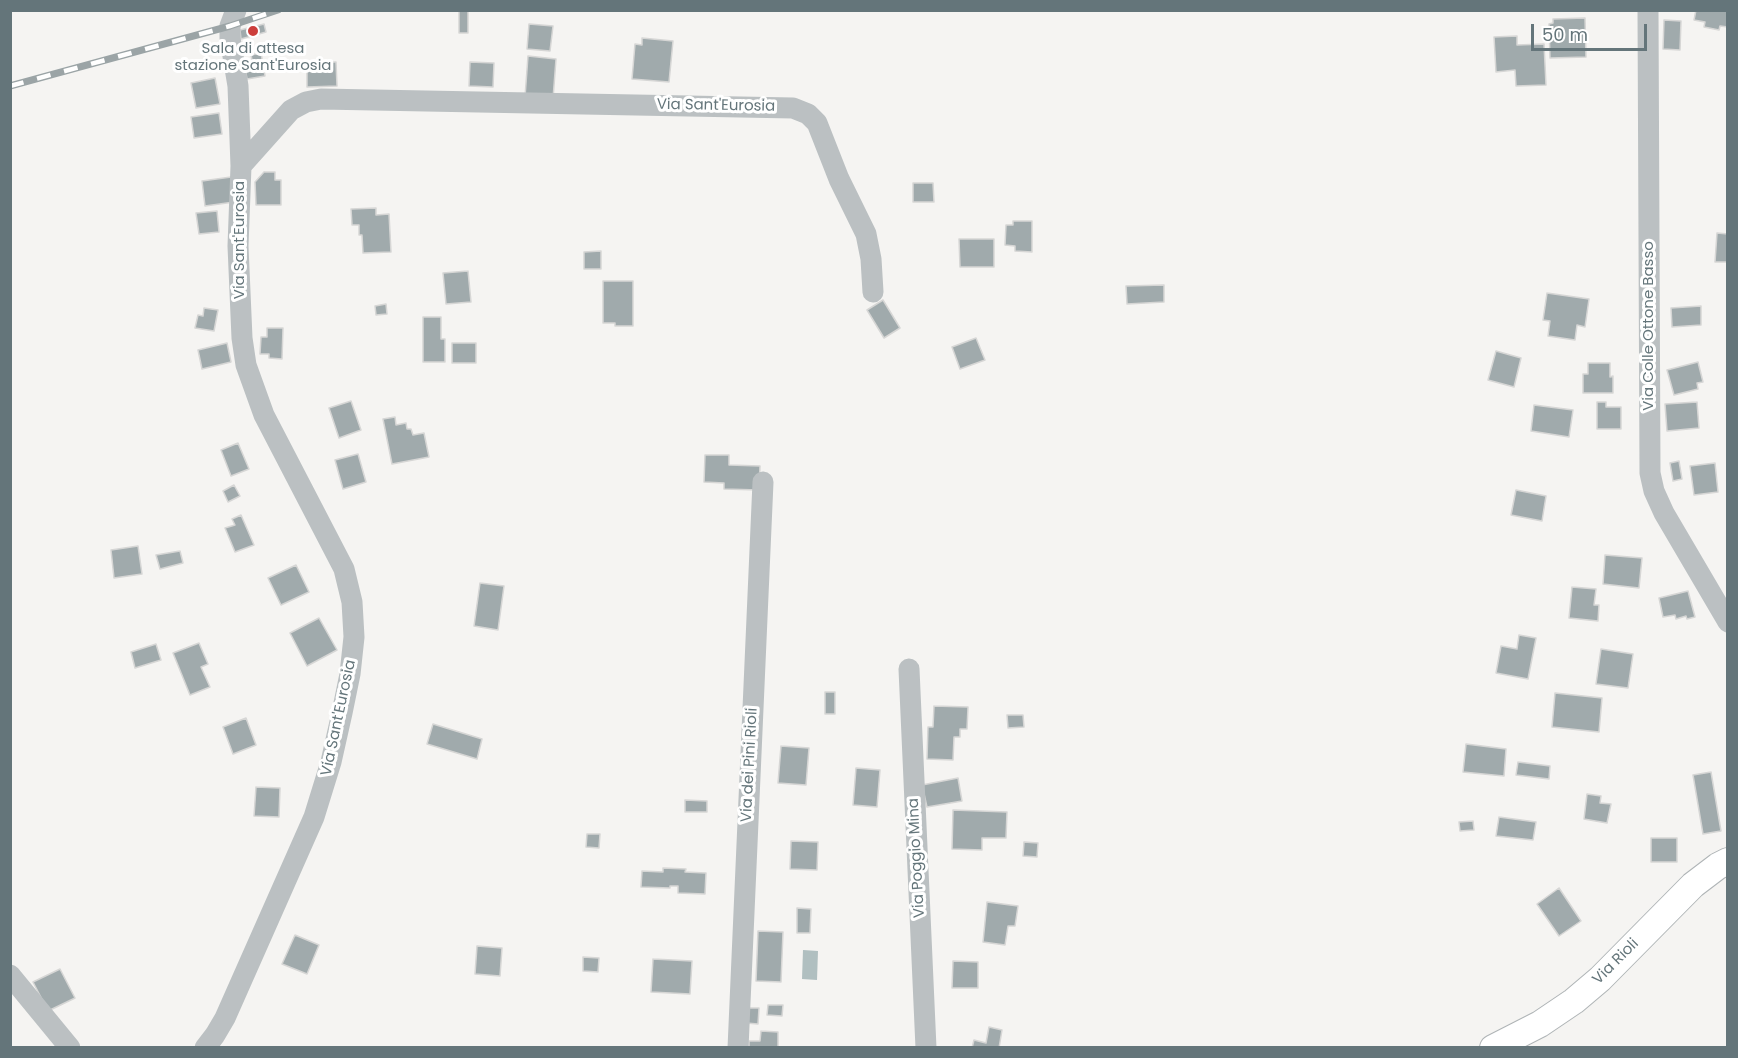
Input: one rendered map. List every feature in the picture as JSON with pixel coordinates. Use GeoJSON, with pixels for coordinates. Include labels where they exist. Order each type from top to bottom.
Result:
{"type":"FeatureCollection","features":[{"type":"Feature","properties":{"kind":"main road","name":"Via Rioli"},"geometry":{"type":"LineString","coordinates":[[1493,1047],[1533,1028],[1574,1001],[1600,979],[1693,885],[1728,861]]}},
{"type":"Feature","properties":{"kind":"street"},"geometry":{"type":"LineString","coordinates":[[236,10],[230,26],[230,38],[238,86],[241,166]]}},
{"type":"Feature","properties":{"kind":"street","name":"Via Colle Ottone Basso"},"geometry":{"type":"LineString","coordinates":[[1648,10],[1650,473],[1654,491],[1664,513],[1728,622]]}},
{"type":"Feature","properties":{"kind":"street","name":"Via Sant'Eurosia"},"geometry":{"type":"LineString","coordinates":[[205,1047],[223,1023],[314,817],[342,713],[350,674],[354,637],[352,602],[345,569],[264,415],[246,365],[242,338],[238,254],[241,166],[291,110],[306,102],[321,99],[793,108],[803,111],[817,123],[862,226],[868,244],[873,292]]}},
{"type":"Feature","properties":{"kind":"street","name":"Via dei Pini Rioli"},"geometry":{"type":"LineString","coordinates":[[738,1047],[763,482]]}},
{"type":"Feature","properties":{"kind":"street","name":"Via Poggio Mina"},"geometry":{"type":"LineString","coordinates":[[909,669],[926,1047]]}},
{"type":"Feature","properties":{"kind":"street"},"geometry":{"type":"LineString","coordinates":[[10,975],[70,1047]]}},
{"type":"Feature","properties":{"kind":"shaded area"},"geometry":{"type":"Polygon","coordinates":[[[803,950],[818,951],[817,980],[802,979],[803,950]]]}},
{"type":"Feature","properties":{"kind":"building"},"geometry":{"type":"Polygon","coordinates":[[[468,10],[468,33],[459,33],[459,11],[468,10]]]}},
{"type":"Feature","properties":{"kind":"building"},"geometry":{"type":"Polygon","coordinates":[[[1696,10],[1728,10],[1728,27],[1720,26],[1719,30],[1704,27],[1705,22],[1694,20],[1696,10]]]}},
{"type":"Feature","properties":{"kind":"building"},"geometry":{"type":"Polygon","coordinates":[[[1585,18],[1586,57],[1550,58],[1549,24],[1553,23],[1553,19],[1585,18]]]}},
{"type":"Feature","properties":{"kind":"building"},"geometry":{"type":"Polygon","coordinates":[[[1664,20],[1681,21],[1680,50],[1663,49],[1664,20]]]}},
{"type":"Feature","properties":{"kind":"building","name":"Sala di attesa stazione Sant'Eurosia"},"geometry":{"type":"Polygon","coordinates":[[[264,24],[266,32],[241,39],[240,30],[264,24]]]}},
{"type":"Feature","properties":{"kind":"building"},"geometry":{"type":"Polygon","coordinates":[[[529,24],[553,26],[550,51],[527,49],[529,24]]]}},
{"type":"Feature","properties":{"kind":"building"},"geometry":{"type":"Polygon","coordinates":[[[1517,36],[1517,45],[1544,44],[1546,85],[1516,86],[1515,70],[1496,72],[1494,37],[1517,36]]]}},
{"type":"Feature","properties":{"kind":"building"},"geometry":{"type":"Polygon","coordinates":[[[642,38],[673,41],[669,82],[632,79],[635,44],[642,45],[642,38]]]}},
{"type":"Feature","properties":{"kind":"building"},"geometry":{"type":"Polygon","coordinates":[[[261,53],[265,76],[247,79],[244,61],[252,60],[251,55],[261,53]]]}},
{"type":"Feature","properties":{"kind":"building"},"geometry":{"type":"Polygon","coordinates":[[[528,56],[556,59],[553,99],[525,97],[528,56]]]}},
{"type":"Feature","properties":{"kind":"building"},"geometry":{"type":"Polygon","coordinates":[[[307,62],[336,62],[337,86],[307,87],[307,62]]]}},
{"type":"Feature","properties":{"kind":"building"},"geometry":{"type":"Polygon","coordinates":[[[470,62],[494,63],[493,87],[469,86],[470,62]]]}},
{"type":"Feature","properties":{"kind":"building"},"geometry":{"type":"Polygon","coordinates":[[[215,78],[220,104],[196,108],[191,83],[215,78]]]}},
{"type":"Feature","properties":{"kind":"building"},"geometry":{"type":"Polygon","coordinates":[[[219,113],[222,134],[194,138],[191,117],[219,113]]]}},
{"type":"Feature","properties":{"kind":"building"},"geometry":{"type":"Polygon","coordinates":[[[264,172],[275,172],[275,180],[281,180],[281,205],[256,205],[255,182],[264,172]]]}},
{"type":"Feature","properties":{"kind":"building"},"geometry":{"type":"Polygon","coordinates":[[[231,177],[234,202],[205,206],[202,181],[231,177]]]}},
{"type":"Feature","properties":{"kind":"building"},"geometry":{"type":"Polygon","coordinates":[[[913,183],[933,183],[934,202],[913,202],[913,183]]]}},
{"type":"Feature","properties":{"kind":"building"},"geometry":{"type":"Polygon","coordinates":[[[376,208],[376,215],[389,214],[391,252],[363,253],[362,235],[359,235],[359,225],[352,225],[351,209],[376,208]]]}},
{"type":"Feature","properties":{"kind":"building"},"geometry":{"type":"Polygon","coordinates":[[[217,211],[219,232],[199,234],[196,213],[217,211]]]}},
{"type":"Feature","properties":{"kind":"building"},"geometry":{"type":"Polygon","coordinates":[[[1013,221],[1032,221],[1032,252],[1015,251],[1015,246],[1005,245],[1006,225],[1013,225],[1013,221]]]}},
{"type":"Feature","properties":{"kind":"building"},"geometry":{"type":"Polygon","coordinates":[[[1717,233],[1728,234],[1728,262],[1715,262],[1717,233]]]}},
{"type":"Feature","properties":{"kind":"building"},"geometry":{"type":"Polygon","coordinates":[[[959,239],[994,239],[994,267],[960,267],[959,239]]]}},
{"type":"Feature","properties":{"kind":"building"},"geometry":{"type":"Polygon","coordinates":[[[601,251],[601,269],[584,269],[584,252],[601,251]]]}},
{"type":"Feature","properties":{"kind":"building"},"geometry":{"type":"Polygon","coordinates":[[[468,271],[471,302],[446,304],[443,273],[468,271]]]}},
{"type":"Feature","properties":{"kind":"building"},"geometry":{"type":"Polygon","coordinates":[[[603,281],[633,281],[633,326],[603,323],[603,281]]]}},
{"type":"Feature","properties":{"kind":"building"},"geometry":{"type":"Polygon","coordinates":[[[1164,285],[1164,302],[1127,304],[1126,286],[1164,285]]]}},
{"type":"Feature","properties":{"kind":"building"},"geometry":{"type":"Polygon","coordinates":[[[1547,293],[1589,299],[1585,327],[1577,325],[1575,340],[1548,336],[1550,321],[1543,320],[1547,293]]]}},
{"type":"Feature","properties":{"kind":"building"},"geometry":{"type":"Polygon","coordinates":[[[883,300],[900,328],[884,338],[867,310],[883,300]]]}},
{"type":"Feature","properties":{"kind":"building"},"geometry":{"type":"Polygon","coordinates":[[[386,304],[387,314],[376,315],[375,306],[386,304]]]}},
{"type":"Feature","properties":{"kind":"building"},"geometry":{"type":"Polygon","coordinates":[[[1701,306],[1701,325],[1672,327],[1671,308],[1701,306]]]}},
{"type":"Feature","properties":{"kind":"building"},"geometry":{"type":"Polygon","coordinates":[[[204,308],[218,310],[214,331],[195,328],[198,315],[203,316],[204,308]]]}},
{"type":"Feature","properties":{"kind":"building"},"geometry":{"type":"Polygon","coordinates":[[[423,317],[441,317],[441,339],[445,339],[445,362],[423,362],[423,317]]]}},
{"type":"Feature","properties":{"kind":"building"},"geometry":{"type":"Polygon","coordinates":[[[267,328],[283,328],[282,359],[269,358],[269,354],[260,354],[261,337],[267,337],[267,328]]]}},
{"type":"Feature","properties":{"kind":"building"},"geometry":{"type":"Polygon","coordinates":[[[976,338],[985,360],[960,369],[952,347],[976,338]]]}},
{"type":"Feature","properties":{"kind":"building"},"geometry":{"type":"Polygon","coordinates":[[[227,343],[231,362],[202,369],[198,350],[227,343]]]}},
{"type":"Feature","properties":{"kind":"building"},"geometry":{"type":"Polygon","coordinates":[[[452,343],[476,343],[476,363],[452,363],[452,343]]]}},
{"type":"Feature","properties":{"kind":"building"},"geometry":{"type":"Polygon","coordinates":[[[1496,351],[1521,358],[1514,387],[1488,380],[1496,351]]]}},
{"type":"Feature","properties":{"kind":"building"},"geometry":{"type":"Polygon","coordinates":[[[1698,362],[1703,382],[1697,383],[1698,389],[1674,395],[1667,370],[1698,362]]]}},
{"type":"Feature","properties":{"kind":"building"},"geometry":{"type":"Polygon","coordinates":[[[1588,363],[1610,363],[1613,393],[1583,393],[1583,374],[1588,374],[1588,363]]]}},
{"type":"Feature","properties":{"kind":"building"},"geometry":{"type":"Polygon","coordinates":[[[351,401],[361,430],[339,438],[329,408],[351,401]]]}},
{"type":"Feature","properties":{"kind":"building"},"geometry":{"type":"Polygon","coordinates":[[[1597,402],[1606,402],[1606,407],[1621,407],[1621,429],[1597,429],[1597,402]]]}},
{"type":"Feature","properties":{"kind":"building"},"geometry":{"type":"Polygon","coordinates":[[[1697,402],[1699,428],[1667,431],[1665,404],[1697,402]]]}},
{"type":"Feature","properties":{"kind":"building"},"geometry":{"type":"Polygon","coordinates":[[[1534,405],[1573,410],[1569,437],[1531,431],[1534,405]]]}},
{"type":"Feature","properties":{"kind":"building"},"geometry":{"type":"Polygon","coordinates":[[[395,417],[396,425],[406,423],[407,429],[411,429],[413,435],[424,433],[429,457],[392,464],[383,419],[395,417]]]}},
{"type":"Feature","properties":{"kind":"building"},"geometry":{"type":"Polygon","coordinates":[[[238,443],[249,469],[231,476],[221,450],[238,443]]]}},
{"type":"Feature","properties":{"kind":"building"},"geometry":{"type":"Polygon","coordinates":[[[358,454],[366,482],[343,489],[335,460],[358,454]]]}},
{"type":"Feature","properties":{"kind":"building"},"geometry":{"type":"Polygon","coordinates":[[[705,455],[729,455],[729,465],[760,466],[759,490],[724,489],[724,483],[704,482],[705,455]]]}},
{"type":"Feature","properties":{"kind":"building"},"geometry":{"type":"Polygon","coordinates":[[[1679,461],[1682,479],[1673,481],[1670,463],[1679,461]]]}},
{"type":"Feature","properties":{"kind":"building"},"geometry":{"type":"Polygon","coordinates":[[[1715,463],[1718,492],[1694,495],[1690,466],[1715,463]]]}},
{"type":"Feature","properties":{"kind":"building"},"geometry":{"type":"Polygon","coordinates":[[[234,485],[240,496],[228,502],[223,491],[234,485]]]}},
{"type":"Feature","properties":{"kind":"building"},"geometry":{"type":"Polygon","coordinates":[[[1516,490],[1546,496],[1542,521],[1511,515],[1516,490]]]}},
{"type":"Feature","properties":{"kind":"building"},"geometry":{"type":"Polygon","coordinates":[[[241,515],[254,545],[235,552],[225,528],[235,525],[232,519],[241,515]]]}},
{"type":"Feature","properties":{"kind":"building"},"geometry":{"type":"Polygon","coordinates":[[[138,546],[142,574],[114,578],[111,550],[138,546]]]}},
{"type":"Feature","properties":{"kind":"building"},"geometry":{"type":"Polygon","coordinates":[[[180,551],[183,563],[160,569],[156,555],[180,551]]]}},
{"type":"Feature","properties":{"kind":"building"},"geometry":{"type":"Polygon","coordinates":[[[1605,555],[1642,558],[1639,588],[1603,584],[1605,555]]]}},
{"type":"Feature","properties":{"kind":"building"},"geometry":{"type":"Polygon","coordinates":[[[296,565],[309,592],[281,605],[268,578],[296,565]]]}},
{"type":"Feature","properties":{"kind":"building"},"geometry":{"type":"Polygon","coordinates":[[[480,583],[504,586],[498,630],[474,626],[480,583]]]}},
{"type":"Feature","properties":{"kind":"building"},"geometry":{"type":"Polygon","coordinates":[[[1572,587],[1596,589],[1594,605],[1599,605],[1598,621],[1569,618],[1572,587]]]}},
{"type":"Feature","properties":{"kind":"building"},"geometry":{"type":"Polygon","coordinates":[[[1688,591],[1695,617],[1687,619],[1686,616],[1676,619],[1675,615],[1663,617],[1659,598],[1688,591]]]}},
{"type":"Feature","properties":{"kind":"building"},"geometry":{"type":"Polygon","coordinates":[[[319,618],[337,650],[307,666],[290,633],[319,618]]]}},
{"type":"Feature","properties":{"kind":"building"},"geometry":{"type":"Polygon","coordinates":[[[1519,635],[1536,638],[1528,679],[1496,673],[1501,646],[1517,649],[1519,635]]]}},
{"type":"Feature","properties":{"kind":"building"},"geometry":{"type":"Polygon","coordinates":[[[199,643],[208,664],[201,667],[210,687],[190,695],[173,653],[199,643]]]}},
{"type":"Feature","properties":{"kind":"building"},"geometry":{"type":"Polygon","coordinates":[[[156,644],[161,660],[135,668],[131,652],[156,644]]]}},
{"type":"Feature","properties":{"kind":"building"},"geometry":{"type":"Polygon","coordinates":[[[1601,649],[1633,654],[1628,688],[1596,684],[1601,649]]]}},
{"type":"Feature","properties":{"kind":"building"},"geometry":{"type":"Polygon","coordinates":[[[825,692],[835,692],[835,714],[825,714],[825,692]]]}},
{"type":"Feature","properties":{"kind":"building"},"geometry":{"type":"Polygon","coordinates":[[[1555,693],[1602,698],[1599,732],[1552,727],[1555,693]]]}},
{"type":"Feature","properties":{"kind":"building"},"geometry":{"type":"Polygon","coordinates":[[[934,706],[968,707],[967,729],[960,729],[960,737],[954,737],[953,760],[927,759],[928,727],[933,727],[934,706]]]}},
{"type":"Feature","properties":{"kind":"building"},"geometry":{"type":"Polygon","coordinates":[[[1007,715],[1023,715],[1024,727],[1008,728],[1007,715]]]}},
{"type":"Feature","properties":{"kind":"building"},"geometry":{"type":"Polygon","coordinates":[[[246,718],[256,745],[233,754],[223,727],[246,718]]]}},
{"type":"Feature","properties":{"kind":"building"},"geometry":{"type":"Polygon","coordinates":[[[433,724],[482,739],[477,759],[427,744],[433,724]]]}},
{"type":"Feature","properties":{"kind":"building"},"geometry":{"type":"Polygon","coordinates":[[[1466,744],[1506,749],[1504,776],[1463,772],[1466,744]]]}},
{"type":"Feature","properties":{"kind":"building"},"geometry":{"type":"Polygon","coordinates":[[[781,746],[809,748],[806,785],[778,783],[781,746]]]}},
{"type":"Feature","properties":{"kind":"building"},"geometry":{"type":"Polygon","coordinates":[[[1518,762],[1550,766],[1549,779],[1516,775],[1518,762]]]}},
{"type":"Feature","properties":{"kind":"building"},"geometry":{"type":"Polygon","coordinates":[[[856,768],[880,770],[877,807],[853,805],[856,768]]]}},
{"type":"Feature","properties":{"kind":"building"},"geometry":{"type":"Polygon","coordinates":[[[1711,772],[1721,831],[1703,834],[1693,775],[1711,772]]]}},
{"type":"Feature","properties":{"kind":"building"},"geometry":{"type":"Polygon","coordinates":[[[958,778],[962,801],[927,807],[922,785],[958,778]]]}},
{"type":"Feature","properties":{"kind":"building"},"geometry":{"type":"Polygon","coordinates":[[[256,787],[280,788],[279,817],[254,816],[256,787]]]}},
{"type":"Feature","properties":{"kind":"building"},"geometry":{"type":"Polygon","coordinates":[[[1587,794],[1601,796],[1600,803],[1611,804],[1607,823],[1584,819],[1587,794]]]}},
{"type":"Feature","properties":{"kind":"building"},"geometry":{"type":"Polygon","coordinates":[[[685,800],[707,801],[707,812],[685,812],[685,800]]]}},
{"type":"Feature","properties":{"kind":"building"},"geometry":{"type":"Polygon","coordinates":[[[953,810],[1007,812],[1006,838],[982,838],[982,850],[952,849],[953,810]]]}},
{"type":"Feature","properties":{"kind":"building"},"geometry":{"type":"Polygon","coordinates":[[[1499,817],[1536,822],[1533,840],[1496,836],[1499,817]]]}},
{"type":"Feature","properties":{"kind":"building"},"geometry":{"type":"Polygon","coordinates":[[[1473,821],[1474,830],[1460,831],[1459,822],[1473,821]]]}},
{"type":"Feature","properties":{"kind":"building"},"geometry":{"type":"Polygon","coordinates":[[[587,834],[600,834],[599,848],[586,847],[587,834]]]}},
{"type":"Feature","properties":{"kind":"building"},"geometry":{"type":"Polygon","coordinates":[[[1651,838],[1677,838],[1677,862],[1651,862],[1651,838]]]}},
{"type":"Feature","properties":{"kind":"building"},"geometry":{"type":"Polygon","coordinates":[[[791,841],[818,842],[817,870],[790,869],[791,841]]]}},
{"type":"Feature","properties":{"kind":"building"},"geometry":{"type":"Polygon","coordinates":[[[1024,842],[1038,843],[1037,857],[1023,856],[1024,842]]]}},
{"type":"Feature","properties":{"kind":"building"},"geometry":{"type":"Polygon","coordinates":[[[663,868],[706,873],[705,894],[678,893],[678,886],[641,887],[642,871],[663,872],[663,868]]]}},
{"type":"Feature","properties":{"kind":"building"},"geometry":{"type":"Polygon","coordinates":[[[1559,888],[1581,921],[1559,936],[1537,904],[1559,888]]]}},
{"type":"Feature","properties":{"kind":"building"},"geometry":{"type":"Polygon","coordinates":[[[987,902],[1018,906],[1015,926],[1008,926],[1005,945],[983,942],[987,902]]]}},
{"type":"Feature","properties":{"kind":"building"},"geometry":{"type":"Polygon","coordinates":[[[797,908],[811,909],[810,933],[797,933],[797,908]]]}},
{"type":"Feature","properties":{"kind":"building"},"geometry":{"type":"Polygon","coordinates":[[[758,931],[783,932],[781,982],[756,981],[758,931]]]}},
{"type":"Feature","properties":{"kind":"building"},"geometry":{"type":"Polygon","coordinates":[[[295,935],[319,945],[307,974],[282,964],[295,935]]]}},
{"type":"Feature","properties":{"kind":"building"},"geometry":{"type":"Polygon","coordinates":[[[477,946],[502,948],[500,976],[475,974],[477,946]]]}},
{"type":"Feature","properties":{"kind":"building"},"geometry":{"type":"Polygon","coordinates":[[[583,957],[599,958],[598,972],[583,971],[583,957]]]}},
{"type":"Feature","properties":{"kind":"building"},"geometry":{"type":"Polygon","coordinates":[[[653,959],[692,961],[690,994],[651,992],[653,959]]]}},
{"type":"Feature","properties":{"kind":"building"},"geometry":{"type":"Polygon","coordinates":[[[953,961],[978,962],[978,988],[952,988],[953,961]]]}},
{"type":"Feature","properties":{"kind":"building"},"geometry":{"type":"Polygon","coordinates":[[[60,969],[75,998],[48,1011],[33,982],[60,969]]]}},
{"type":"Feature","properties":{"kind":"building"},"geometry":{"type":"Polygon","coordinates":[[[768,1005],[783,1005],[782,1016],[767,1015],[768,1005]]]}},
{"type":"Feature","properties":{"kind":"building"},"geometry":{"type":"Polygon","coordinates":[[[747,1008],[759,1008],[758,1024],[746,1023],[747,1008]]]}},
{"type":"Feature","properties":{"kind":"building"},"geometry":{"type":"Polygon","coordinates":[[[989,1027],[1002,1030],[999,1048],[972,1048],[974,1040],[986,1043],[989,1027]]]}},
{"type":"Feature","properties":{"kind":"building"},"geometry":{"type":"Polygon","coordinates":[[[761,1031],[778,1032],[778,1048],[749,1048],[749,1041],[760,1041],[761,1031]]]}},
{"type":"Feature","properties":{"kind":"railway"},"geometry":{"type":"LineString","coordinates":[[10,86],[230,26],[278,10]]}},
{"type":"Feature","properties":{"kind":"place","name":"Sala di attesa stazione Sant'Eurosia"},"geometry":{"type":"Point","coordinates":[253,31]}}]}
